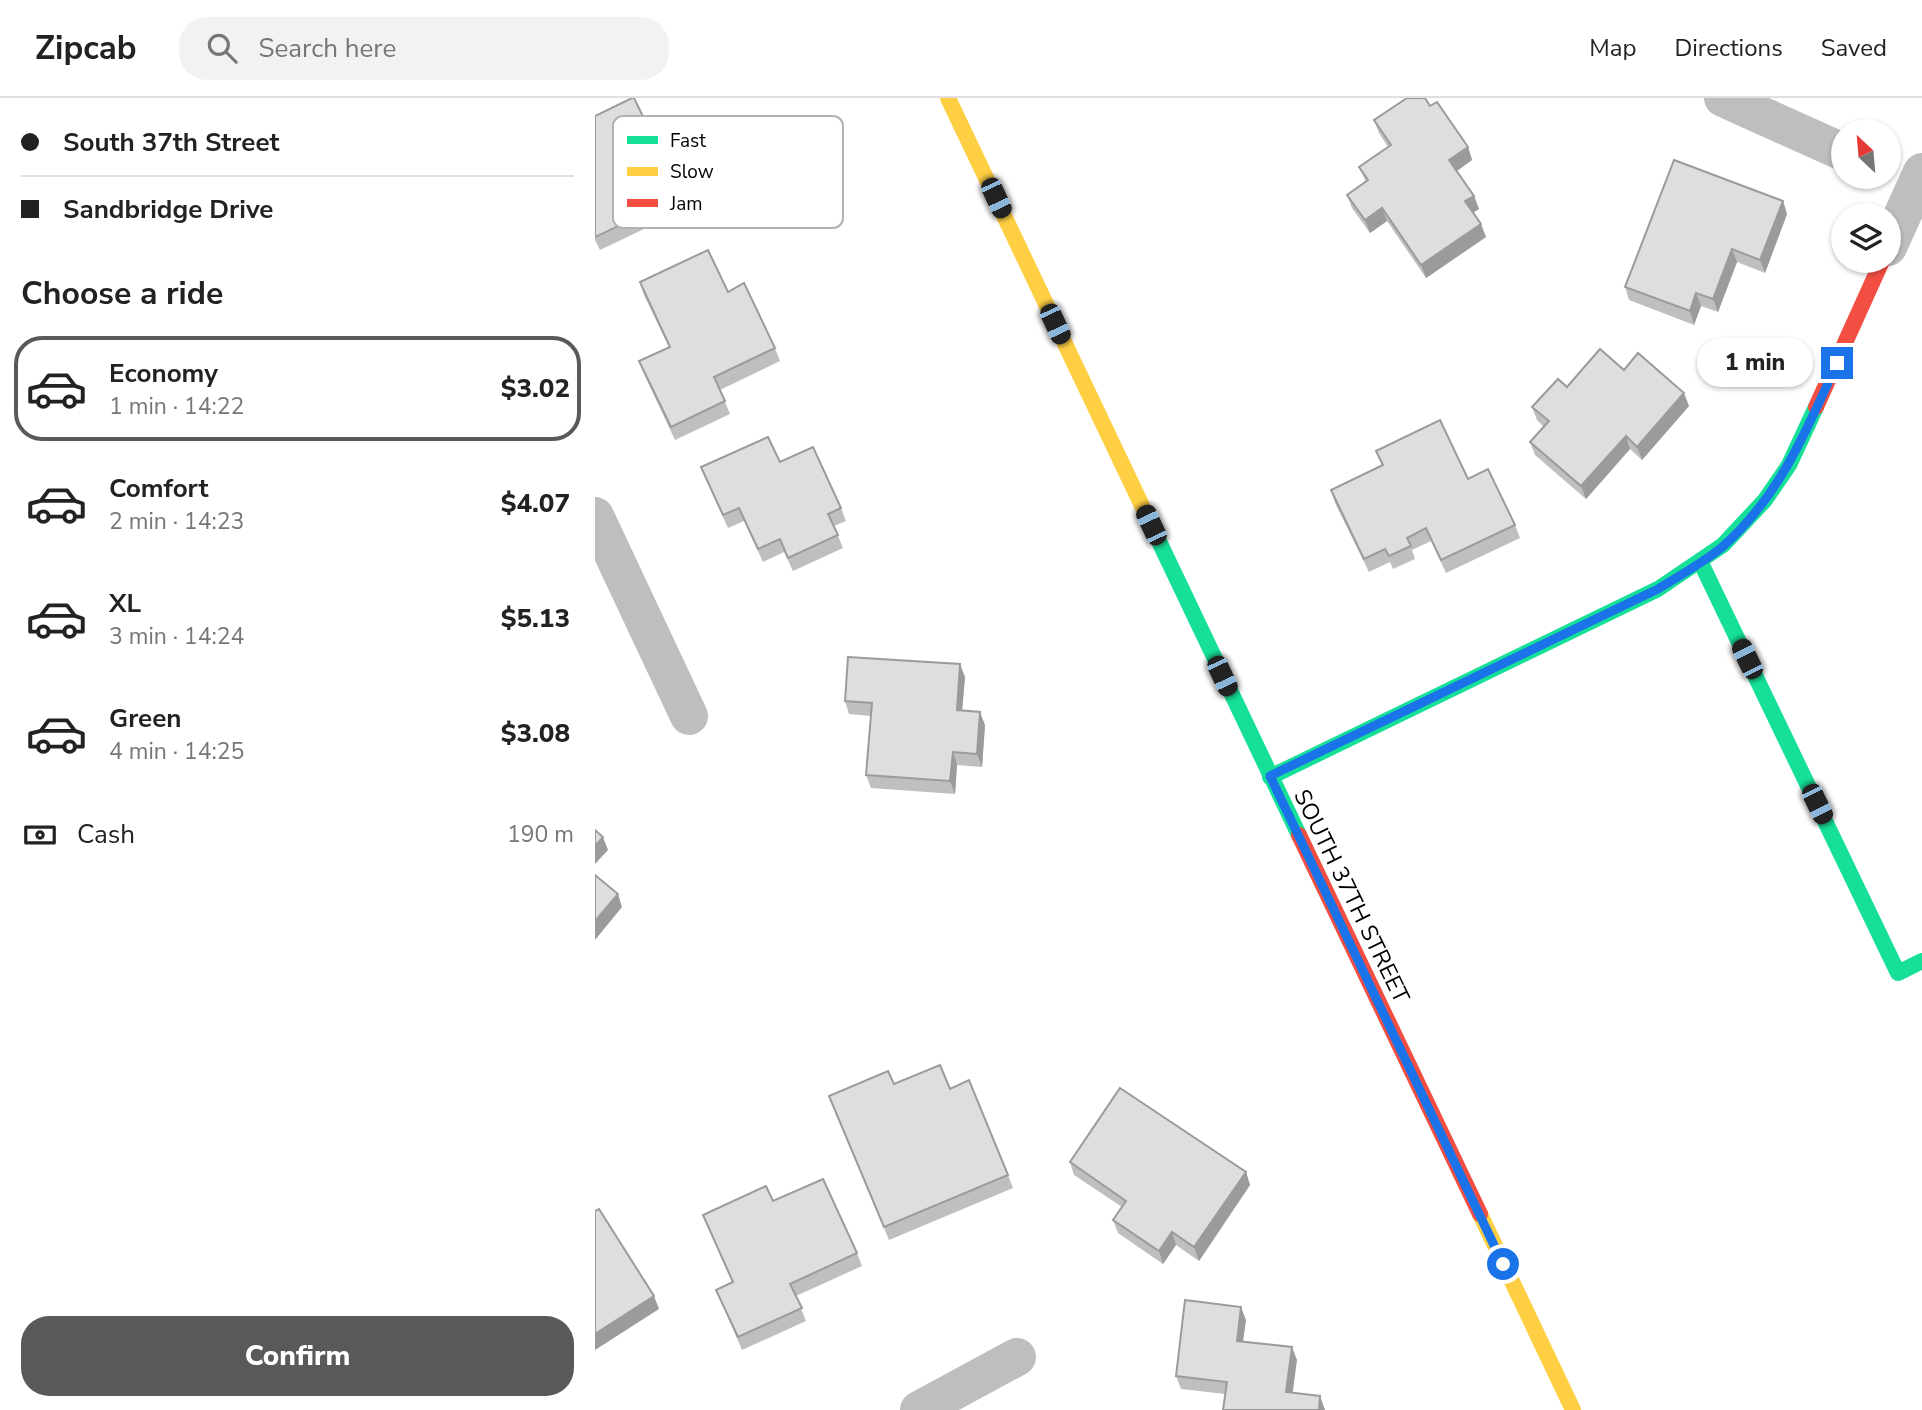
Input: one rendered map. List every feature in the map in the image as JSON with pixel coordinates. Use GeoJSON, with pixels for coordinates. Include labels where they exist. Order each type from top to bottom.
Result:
{"type":"FeatureCollection","features":[{"type":"Feature","properties":{"kind":"street","name":"SOUTH 37TH STREET"},"geometry":{"type":"LineString","coordinates":[[948,98],[1573,1410]]}},
{"type":"Feature","properties":{"kind":"street"},"geometry":{"type":"LineString","coordinates":[[1723,98],[1831,147]]}},
{"type":"Feature","properties":{"kind":"street"},"geometry":{"type":"LineString","coordinates":[[1901,203],[1909,176]]}},
{"type":"Feature","properties":{"kind":"street"},"geometry":{"type":"LineString","coordinates":[[1270,776],[1658,589],[1701,563],[1723,545],[1765,500],[1789,465],[1877,273]]}},
{"type":"Feature","properties":{"kind":"street"},"geometry":{"type":"LineString","coordinates":[[595,516],[689,716]]}},
{"type":"Feature","properties":{"kind":"street"},"geometry":{"type":"LineString","coordinates":[[1701,563],[1898,973],[1922,961]]}},
{"type":"Feature","properties":{"kind":"street"},"geometry":{"type":"LineString","coordinates":[[919,1410],[1017,1357]]}},
{"type":"Feature","properties":{"kind":"building"},"geometry":{"type":"Polygon","coordinates":[[[634,98],[643,116],[613,116],[614,228],[595,237],[595,116],[634,98]]]}},
{"type":"Feature","properties":{"kind":"building"},"geometry":{"type":"Polygon","coordinates":[[[1407,98],[1425,98],[1430,106],[1437,102],[1468,147],[1449,160],[1474,196],[1465,201],[1481,224],[1421,265],[1382,208],[1365,220],[1347,195],[1368,180],[1359,167],[1391,145],[1374,120],[1407,98]]]}},
{"type":"Feature","properties":{"kind":"building"},"geometry":{"type":"Polygon","coordinates":[[[1674,160],[1783,201],[1760,260],[1732,249],[1713,299],[1696,293],[1690,311],[1625,287],[1674,160]]]}},
{"type":"Feature","properties":{"kind":"building"},"geometry":{"type":"Polygon","coordinates":[[[708,250],[728,292],[744,283],[775,348],[714,377],[725,401],[671,427],[639,361],[670,347],[640,282],[708,250]]]}},
{"type":"Feature","properties":{"kind":"building"},"geometry":{"type":"Polygon","coordinates":[[[1600,349],[1624,370],[1638,353],[1684,393],[1637,447],[1626,436],[1581,486],[1530,442],[1549,421],[1532,407],[1558,379],[1567,387],[1600,349]]]}},
{"type":"Feature","properties":{"kind":"building"},"geometry":{"type":"Polygon","coordinates":[[[1440,420],[1468,479],[1488,469],[1515,525],[1441,560],[1426,528],[1407,538],[1411,546],[1389,556],[1385,549],[1364,559],[1331,490],[1383,465],[1376,451],[1440,420]]]}},
{"type":"Feature","properties":{"kind":"building"},"geometry":{"type":"Polygon","coordinates":[[[768,437],[780,462],[813,447],[841,508],[828,514],[838,535],[788,558],[780,539],[758,549],[739,508],[723,515],[701,467],[768,437]]]}},
{"type":"Feature","properties":{"kind":"building"},"geometry":{"type":"Polygon","coordinates":[[[848,657],[960,664],[957,710],[980,712],[977,754],[953,752],[950,781],[866,775],[872,703],[845,701],[848,657]]]}},
{"type":"Feature","properties":{"kind":"building"},"geometry":{"type":"Polygon","coordinates":[[[595,830],[603,837],[595,846],[595,830]]]}},
{"type":"Feature","properties":{"kind":"building"},"geometry":{"type":"Polygon","coordinates":[[[595,875],[618,894],[595,921],[595,875]]]}},
{"type":"Feature","properties":{"kind":"building"},"geometry":{"type":"Polygon","coordinates":[[[940,1065],[950,1089],[969,1080],[1008,1175],[884,1227],[829,1096],[888,1071],[894,1084],[940,1065]]]}},
{"type":"Feature","properties":{"kind":"building"},"geometry":{"type":"Polygon","coordinates":[[[1120,1088],[1246,1172],[1194,1247],[1172,1232],[1159,1251],[1113,1220],[1126,1201],[1070,1162],[1120,1088]]]}},
{"type":"Feature","properties":{"kind":"building"},"geometry":{"type":"Polygon","coordinates":[[[823,1179],[857,1253],[790,1284],[802,1308],[738,1337],[716,1290],[733,1282],[703,1215],[766,1186],[773,1201],[823,1179]]]}},
{"type":"Feature","properties":{"kind":"building"},"geometry":{"type":"Polygon","coordinates":[[[599,1209],[654,1296],[595,1334],[595,1211],[599,1209]]]}},
{"type":"Feature","properties":{"kind":"building"},"geometry":{"type":"Polygon","coordinates":[[[1185,1300],[1241,1307],[1237,1341],[1292,1347],[1286,1392],[1320,1396],[1319,1410],[1223,1410],[1227,1382],[1176,1376],[1185,1300]]]}},
{"type":"Feature","properties":{"kind":"traffic: fast"},"geometry":{"type":"LineString","coordinates":[[1270,777],[1658,589],[1723,545],[1765,500],[1789,465],[1816,407]]}},
{"type":"Feature","properties":{"kind":"traffic: fast"},"geometry":{"type":"LineString","coordinates":[[1155,533],[1299,835]]}},
{"type":"Feature","properties":{"kind":"traffic: fast"},"geometry":{"type":"LineString","coordinates":[[1701,563],[1898,973],[1922,961]]}},
{"type":"Feature","properties":{"kind":"traffic: slow"},"geometry":{"type":"LineString","coordinates":[[948,98],[1155,533]]}},
{"type":"Feature","properties":{"kind":"traffic: slow"},"geometry":{"type":"LineString","coordinates":[[1480,1214],[1573,1410]]}},
{"type":"Feature","properties":{"kind":"traffic: jam"},"geometry":{"type":"LineString","coordinates":[[1816,407],[1877,273]]}},
{"type":"Feature","properties":{"kind":"traffic: jam"},"geometry":{"type":"LineString","coordinates":[[1299,835],[1480,1214]]}},
{"type":"Feature","properties":{"kind":"route"},"geometry":{"type":"LineString","coordinates":[[1503,1264],[1270,776],[1658,589],[1701,563],[1723,545],[1765,500],[1789,465],[1837,363]]}}]}
